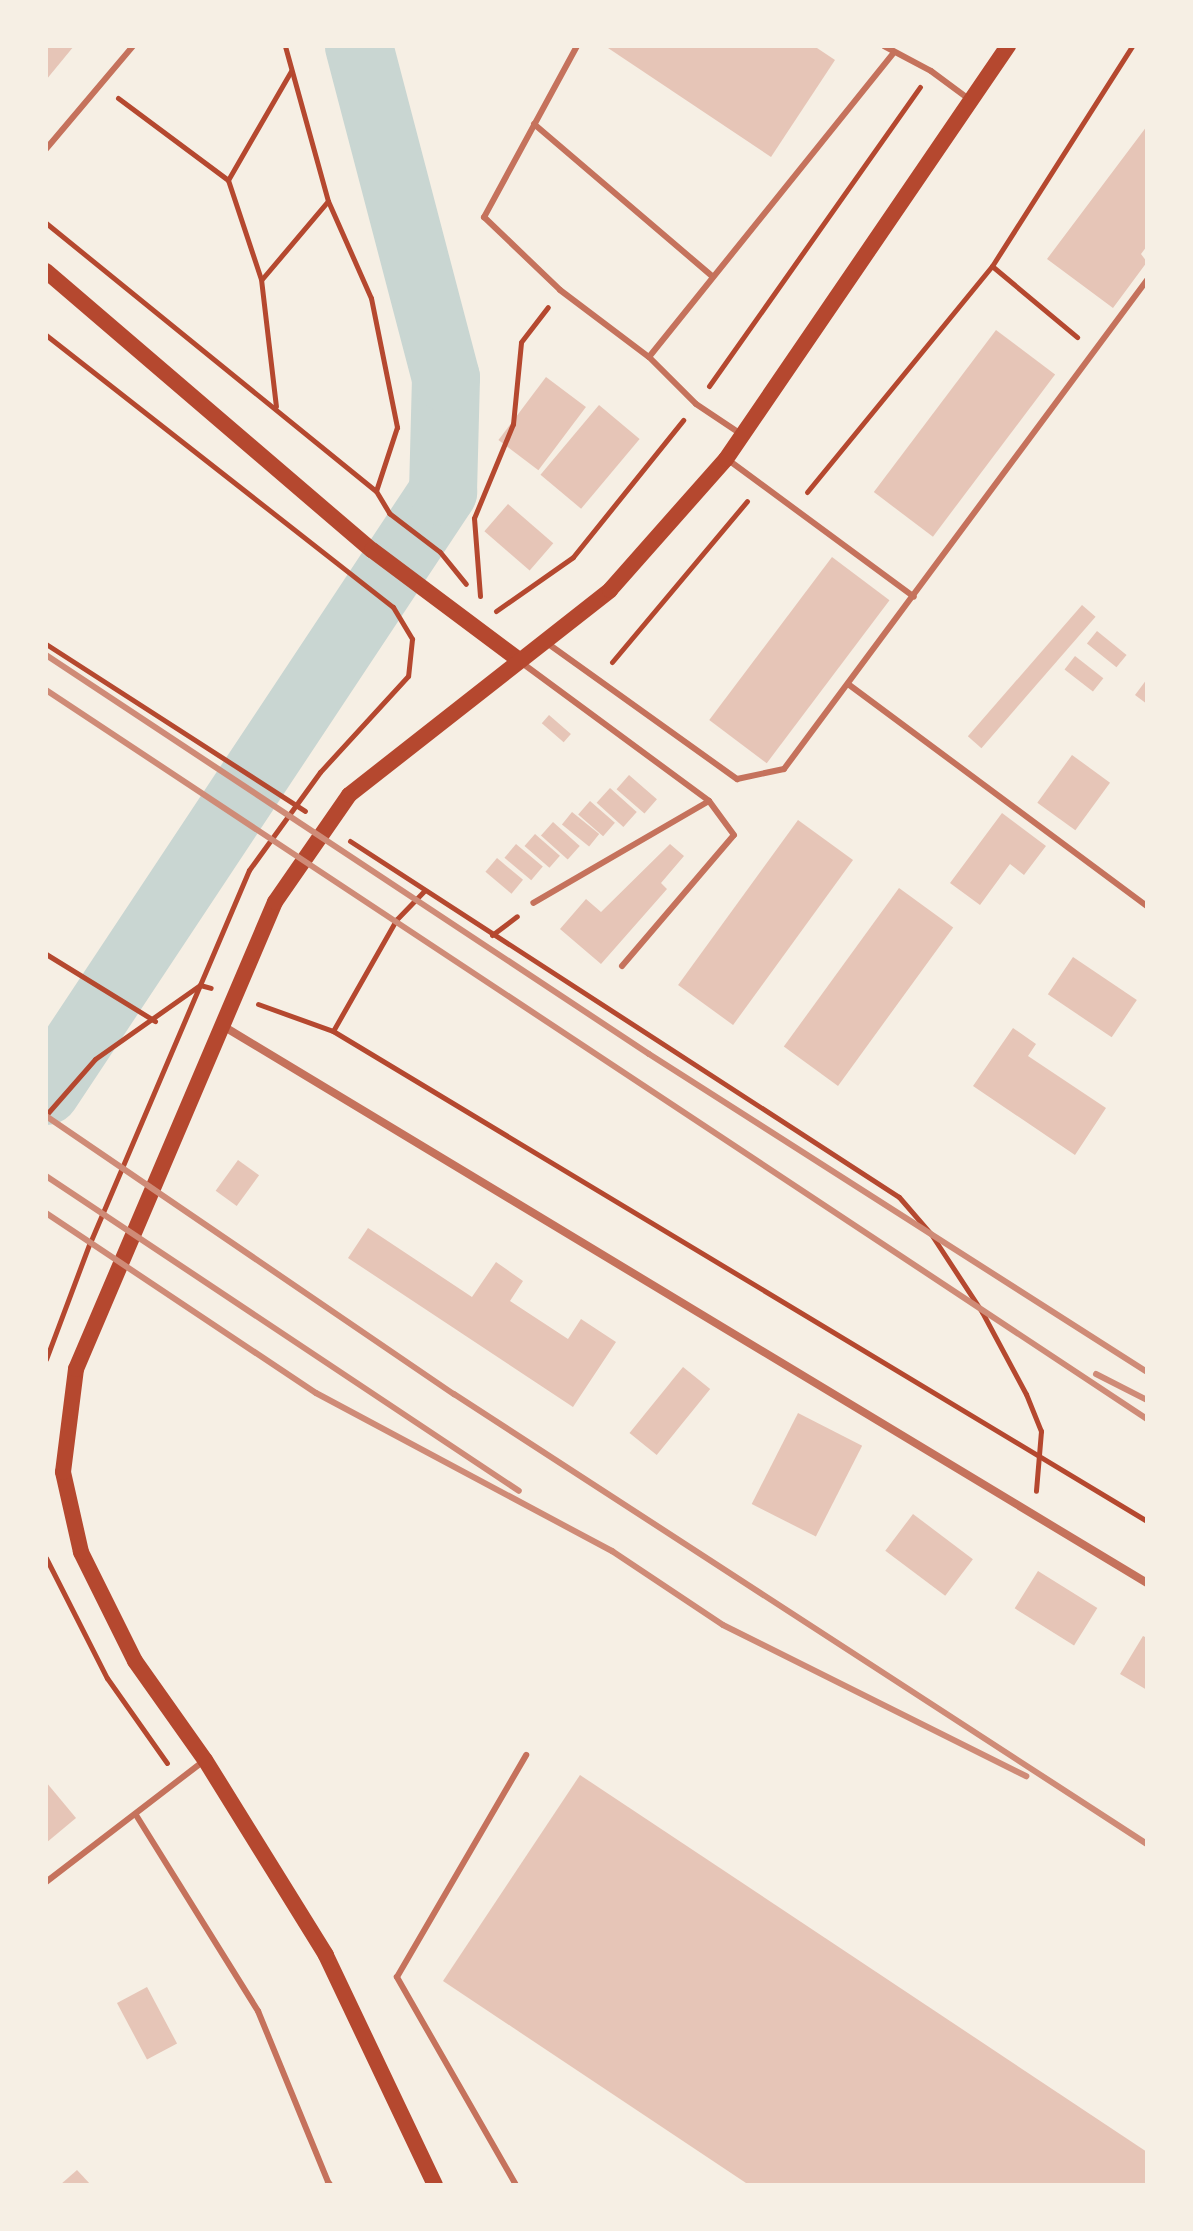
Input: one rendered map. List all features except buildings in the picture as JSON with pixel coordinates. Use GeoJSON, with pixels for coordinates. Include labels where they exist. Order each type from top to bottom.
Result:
{"type":"FeatureCollection","features":[{"type":"Feature","properties":{"kind":"main road"},"geometry":{"type":"LineString","coordinates":[[435,2185],[326,1955],[205,1760],[135,1661],[81,1552],[63,1472],[76,1369],[275,902],[349,795],[610,590],[726,459],[1008,46]]}},
{"type":"Feature","properties":{"kind":"main road"},"geometry":{"type":"LineString","coordinates":[[46,271],[372,550],[519,660]]}},
{"type":"Feature","properties":{"kind":"street"},"geometry":{"type":"LineString","coordinates":[[223,1026],[1147,1583]]}},
{"type":"Feature","properties":{"kind":"lane"},"geometry":{"type":"LineString","coordinates":[[46,149],[133,46]]}},
{"type":"Feature","properties":{"kind":"lane"},"geometry":{"type":"LineString","coordinates":[[577,46],[484,217],[560,290],[649,357],[696,404],[741,434]]}},
{"type":"Feature","properties":{"kind":"lane"},"geometry":{"type":"LineString","coordinates":[[884,46],[931,71],[970,100]]}},
{"type":"Feature","properties":{"kind":"lane"},"geometry":{"type":"LineString","coordinates":[[649,357],[894,52]]}},
{"type":"Feature","properties":{"kind":"lane"},"geometry":{"type":"LineString","coordinates":[[534,124],[713,277]]}},
{"type":"Feature","properties":{"kind":"lane"},"geometry":{"type":"LineString","coordinates":[[544,640],[737,779],[784,769],[1147,280]]}},
{"type":"Feature","properties":{"kind":"lane"},"geometry":{"type":"LineString","coordinates":[[726,459],[914,597]]}},
{"type":"Feature","properties":{"kind":"lane"},"geometry":{"type":"LineString","coordinates":[[519,660],[709,801],[734,835],[622,966]]}},
{"type":"Feature","properties":{"kind":"lane"},"geometry":{"type":"LineString","coordinates":[[848,684],[1147,906]]}},
{"type":"Feature","properties":{"kind":"lane"},"geometry":{"type":"LineString","coordinates":[[533,903],[709,801]]}},
{"type":"Feature","properties":{"kind":"lane"},"geometry":{"type":"LineString","coordinates":[[516,2185],[397,1977],[526,1755]]}},
{"type":"Feature","properties":{"kind":"lane"},"geometry":{"type":"LineString","coordinates":[[46,1882],[205,1760]]}},
{"type":"Feature","properties":{"kind":"lane"},"geometry":{"type":"LineString","coordinates":[[136,1815],[258,2011],[329,2184]]}},
{"type":"Feature","properties":{"kind":"path"},"geometry":{"type":"LineString","coordinates":[[285,46],[328,201],[371,298],[397,427],[376,491]]}},
{"type":"Feature","properties":{"kind":"path"},"geometry":{"type":"LineString","coordinates":[[793,508],[992,266],[1132,46]]}},
{"type":"Feature","properties":{"kind":"path"},"geometry":{"type":"LineString","coordinates":[[228,180],[291,71]]}},
{"type":"Feature","properties":{"kind":"path"},"geometry":{"type":"LineString","coordinates":[[495,611],[573,557],[696,404],[931,71]]}},
{"type":"Feature","properties":{"kind":"path"},"geometry":{"type":"LineString","coordinates":[[101,85],[228,180],[261,279],[277,407]]}},
{"type":"Feature","properties":{"kind":"path"},"geometry":{"type":"LineString","coordinates":[[261,279],[328,201]]}},
{"type":"Feature","properties":{"kind":"path"},"geometry":{"type":"LineString","coordinates":[[46,223],[277,407],[376,491],[389,513],[440,552]]}},
{"type":"Feature","properties":{"kind":"path"},"geometry":{"type":"LineString","coordinates":[[992,266],[1095,352]]}},
{"type":"Feature","properties":{"kind":"path"},"geometry":{"type":"LineString","coordinates":[[480,600],[474,518],[513,424],[521,342],[560,290]]}},
{"type":"Feature","properties":{"kind":"path"},"geometry":{"type":"LineString","coordinates":[[46,335],[393,607],[412,639],[408,676]]}},
{"type":"Feature","properties":{"kind":"path"},"geometry":{"type":"LineString","coordinates":[[598,678],[760,484]]}},
{"type":"Feature","properties":{"kind":"path"},"geometry":{"type":"LineString","coordinates":[[46,644],[313,816]]}},
{"type":"Feature","properties":{"kind":"path"},"geometry":{"type":"LineString","coordinates":[[339,833],[899,1197],[931,1234],[982,1312],[1026,1394],[1041,1431],[1035,1458],[1036,1516]]}},
{"type":"Feature","properties":{"kind":"path"},"geometry":{"type":"LineString","coordinates":[[333,1031],[396,920],[424,891]]}},
{"type":"Feature","properties":{"kind":"path"},"geometry":{"type":"LineString","coordinates":[[492,935],[533,903]]}},
{"type":"Feature","properties":{"kind":"path"},"geometry":{"type":"LineString","coordinates":[[46,954],[155,1021]]}},
{"type":"Feature","properties":{"kind":"path"},"geometry":{"type":"LineString","coordinates":[[46,1115],[95,1059],[155,1021],[200,985],[333,1031],[1035,1458],[1147,1521]]}},
{"type":"Feature","properties":{"kind":"path"},"geometry":{"type":"LineString","coordinates":[[46,1337],[48,1346]]}},
{"type":"Feature","properties":{"kind":"waterway"},"geometry":{"type":"LineString","coordinates":[[46,1091],[443,492],[446,378],[359,46]]}},
{"type":"Feature","properties":{"kind":"railway"},"geometry":{"type":"LineString","coordinates":[[46,655],[649,1054],[1147,1372]]}},
{"type":"Feature","properties":{"kind":"railway"},"geometry":{"type":"LineString","coordinates":[[46,690],[1147,1419]]}},
{"type":"Feature","properties":{"kind":"railway"},"geometry":{"type":"LineString","coordinates":[[46,1116],[454,1394],[1147,1844]]}},
{"type":"Feature","properties":{"kind":"railway"},"geometry":{"type":"LineString","coordinates":[[46,1176],[519,1491]]}},
{"type":"Feature","properties":{"kind":"railway"},"geometry":{"type":"LineString","coordinates":[[46,1213],[316,1393],[612,1551],[723,1625],[1026,1776]]}},
{"type":"Feature","properties":{"kind":"railway"},"geometry":{"type":"LineString","coordinates":[[1096,1374],[1147,1400]]}}]}
